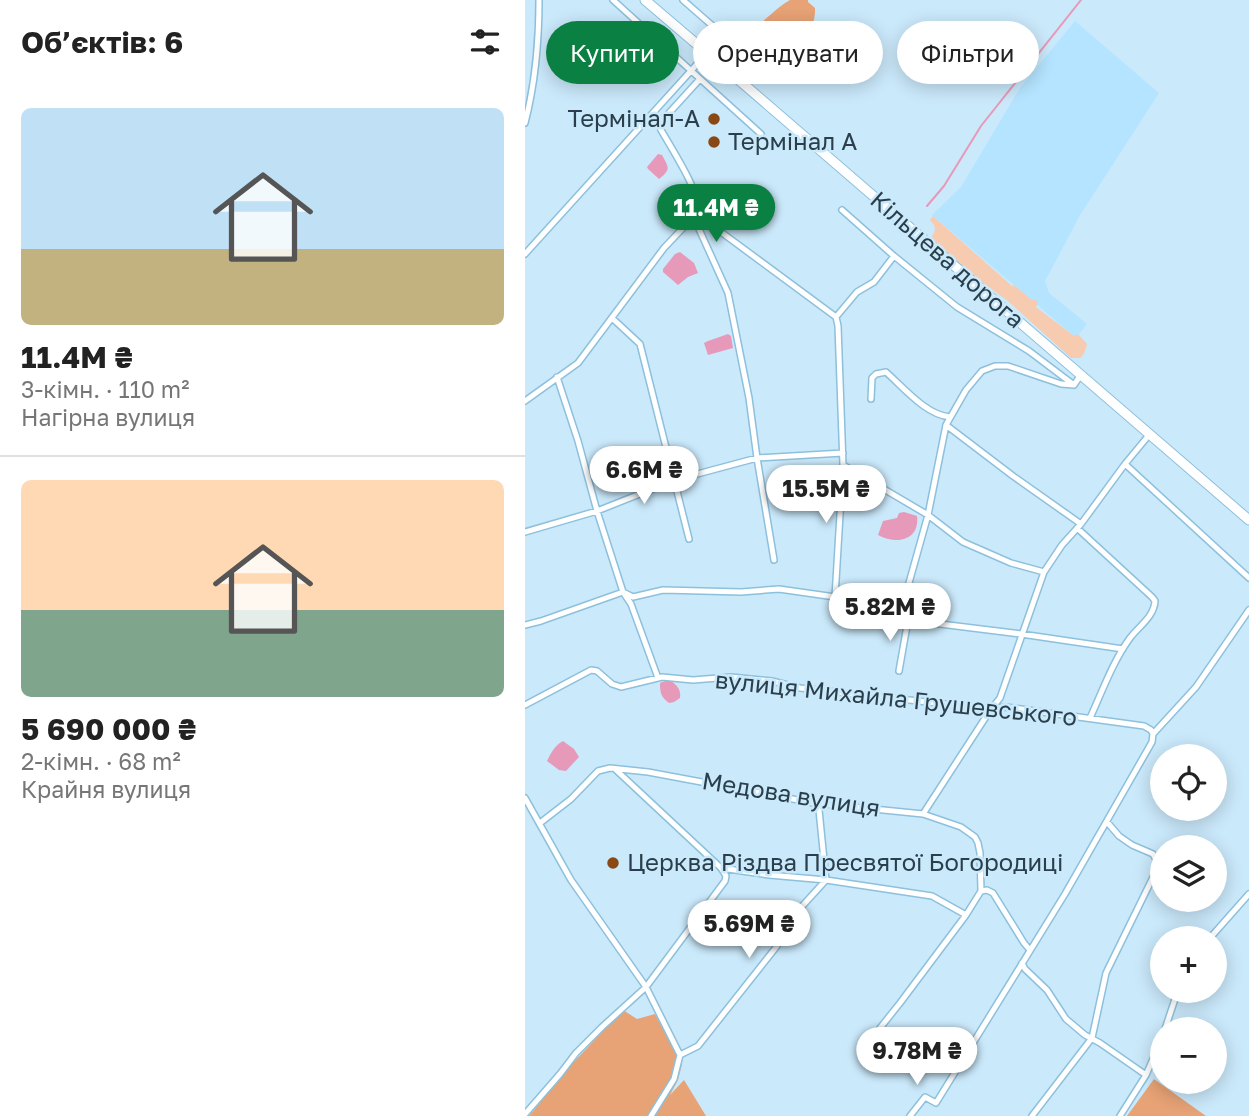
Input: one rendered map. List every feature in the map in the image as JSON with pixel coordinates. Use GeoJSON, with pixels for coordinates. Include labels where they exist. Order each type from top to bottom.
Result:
{"type":"FeatureCollection","features":[{"type":"Feature","properties":{"kind":"highway","name":"Кільцева дорога"},"geometry":{"type":"LineString","coordinates":[[645,0],[1249,520]]}},
{"type":"Feature","properties":{"kind":"street"},"geometry":{"type":"LineString","coordinates":[[525,123],[531,99],[539,0]]}},
{"type":"Feature","properties":{"kind":"street"},"geometry":{"type":"LineString","coordinates":[[613,0],[691,70]]}},
{"type":"Feature","properties":{"kind":"street"},"geometry":{"type":"LineString","coordinates":[[525,254],[718,41],[715,28],[683,0]]}},
{"type":"Feature","properties":{"kind":"street"},"geometry":{"type":"LineString","coordinates":[[695,84],[659,124],[701,209],[699,229],[729,293],[749,398],[774,560]]}},
{"type":"Feature","properties":{"kind":"street"},"geometry":{"type":"LineString","coordinates":[[706,84],[761,134]]}},
{"type":"Feature","properties":{"kind":"street"},"geometry":{"type":"LineString","coordinates":[[525,401],[578,363],[664,248],[701,209]]}},
{"type":"Feature","properties":{"kind":"street"},"geometry":{"type":"LineString","coordinates":[[842,210],[957,307],[1029,351],[1074,385]]}},
{"type":"Feature","properties":{"kind":"street"},"geometry":{"type":"LineString","coordinates":[[702,218],[836,317],[843,465],[835,597]]}},
{"type":"Feature","properties":{"kind":"street"},"geometry":{"type":"LineString","coordinates":[[836,317],[856,292],[874,282],[894,256]]}},
{"type":"Feature","properties":{"kind":"street"},"geometry":{"type":"LineString","coordinates":[[612,318],[640,344],[689,539]]}},
{"type":"Feature","properties":{"kind":"street"},"geometry":{"type":"LineString","coordinates":[[900,615],[928,515],[946,425],[966,390],[982,371],[995,366],[1008,366],[1061,384],[1074,385]]}},
{"type":"Feature","properties":{"kind":"street"},"geometry":{"type":"LineString","coordinates":[[871,399],[873,378],[876,374],[886,372],[930,412],[950,417]]}},
{"type":"Feature","properties":{"kind":"street"},"geometry":{"type":"LineString","coordinates":[[1074,385],[1080,376]]}},
{"type":"Feature","properties":{"kind":"street"},"geometry":{"type":"LineString","coordinates":[[557,377],[623,592],[631,604],[658,678]]}},
{"type":"Feature","properties":{"kind":"street"},"geometry":{"type":"LineString","coordinates":[[946,425],[1079,526],[1155,601],[1152,613],[1123,649],[1090,718]]}},
{"type":"Feature","properties":{"kind":"street"},"geometry":{"type":"LineString","coordinates":[[923,814],[1000,698],[1044,572],[1062,545],[1149,435]]}},
{"type":"Feature","properties":{"kind":"street"},"geometry":{"type":"LineString","coordinates":[[525,532],[597,511],[675,480],[757,458],[843,453]]}},
{"type":"Feature","properties":{"kind":"street"},"geometry":{"type":"LineString","coordinates":[[1125,464],[1249,578]]}},
{"type":"Feature","properties":{"kind":"street"},"geometry":{"type":"LineString","coordinates":[[843,465],[928,515],[963,542],[1011,563],[1044,572]]}},
{"type":"Feature","properties":{"kind":"street"},"geometry":{"type":"LineString","coordinates":[[525,625],[623,592],[633,597],[663,590],[741,592],[779,589],[835,597],[900,615],[908,620],[1123,649]]}},
{"type":"Feature","properties":{"kind":"street"},"geometry":{"type":"LineString","coordinates":[[910,1116],[925,1097],[936,1103],[1066,894],[1152,742],[1153,734],[1196,687],[1249,610]]}},
{"type":"Feature","properties":{"kind":"street"},"geometry":{"type":"LineString","coordinates":[[899,671],[908,620]]}},
{"type":"Feature","properties":{"kind":"street","name":"вулиця Михайла Грушевського"},"geometry":{"type":"LineString","coordinates":[[525,705],[591,670],[621,687],[662,677],[693,680],[745,678],[800,688],[991,709],[1006,707],[1090,718],[1144,726],[1153,734]]}},
{"type":"Feature","properties":{"kind":"street"},"geometry":{"type":"LineString","coordinates":[[525,1114],[585,1044],[646,987],[724,885],[726,876],[721,867],[615,769],[598,771],[571,799],[540,823]]}},
{"type":"Feature","properties":{"kind":"street","name":"Медова вулиця"},"geometry":{"type":"LineString","coordinates":[[615,769],[648,772],[814,803],[923,814],[961,827],[975,837],[980,853],[981,891]]}},
{"type":"Feature","properties":{"kind":"street"},"geometry":{"type":"LineString","coordinates":[[525,798],[571,880],[646,987],[680,1055],[674,1079],[651,1116]]}},
{"type":"Feature","properties":{"kind":"street"},"geometry":{"type":"LineString","coordinates":[[814,803],[818,810],[827,880]]}},
{"type":"Feature","properties":{"kind":"street"},"geometry":{"type":"LineString","coordinates":[[1032,1116],[1092,1038],[1106,972],[1159,865],[1153,854],[1119,836],[1107,822]]}},
{"type":"Feature","properties":{"kind":"street"},"geometry":{"type":"LineString","coordinates":[[721,867],[932,896],[966,915]]}},
{"type":"Feature","properties":{"kind":"street"},"geometry":{"type":"LineString","coordinates":[[680,1055],[698,1046],[777,946],[785,925],[827,880]]}},
{"type":"Feature","properties":{"kind":"street"},"geometry":{"type":"LineString","coordinates":[[865,1047],[966,915],[981,891],[993,893],[1030,949]]}},
{"type":"Feature","properties":{"kind":"street"},"geometry":{"type":"LineString","coordinates":[[1221,926],[1249,894]]}},
{"type":"Feature","properties":{"kind":"street"},"geometry":{"type":"LineString","coordinates":[[1022,963],[1047,990],[1066,1019],[1146,1075]]}},
{"type":"Feature","properties":{"kind":"street"},"geometry":{"type":"LineString","coordinates":[[1120,1116],[1150,1066]]}},
{"type":"Feature","properties":{"kind":"shaded area"},"geometry":{"type":"Polygon","coordinates":[[[790,0],[808,0],[815,8],[813,21],[764,21],[790,0]]]}},
{"type":"Feature","properties":{"kind":"shaded area"},"geometry":{"type":"Polygon","coordinates":[[[1075,21],[1159,93],[1080,215],[1045,281],[1049,293],[1087,324],[1076,338],[932,215],[961,187],[1020,88],[1023,84],[1039,84],[1039,65],[1075,21]]]}},
{"type":"Feature","properties":{"kind":"shaded area"},"geometry":{"type":"Polygon","coordinates":[[[658,154],[662,155],[668,168],[659,179],[647,167],[658,154]]]}},
{"type":"Feature","properties":{"kind":"shaded area"},"geometry":{"type":"Polygon","coordinates":[[[933,216],[1012,286],[1038,302],[1036,307],[1074,336],[1078,334],[1087,344],[1084,354],[1080,358],[1071,358],[1008,301],[965,270],[930,239],[935,229],[930,220],[933,216]]]}},
{"type":"Feature","properties":{"kind":"shaded area"},"geometry":{"type":"Polygon","coordinates":[[[680,252],[694,263],[698,273],[678,285],[663,269],[675,254],[680,252]]]}},
{"type":"Feature","properties":{"kind":"shaded area"},"geometry":{"type":"Polygon","coordinates":[[[728,334],[731,336],[733,348],[708,355],[704,343],[728,334]]]}},
{"type":"Feature","properties":{"kind":"shaded area"},"geometry":{"type":"Polygon","coordinates":[[[899,513],[917,516],[915,531],[911,536],[892,540],[878,535],[883,521],[897,518],[899,513]]]}},
{"type":"Feature","properties":{"kind":"shaded area"},"geometry":{"type":"Polygon","coordinates":[[[671,681],[679,690],[680,698],[674,702],[669,703],[661,694],[660,683],[671,681]]]}},
{"type":"Feature","properties":{"kind":"shaded area"},"geometry":{"type":"Polygon","coordinates":[[[563,741],[574,749],[579,757],[566,771],[559,770],[547,761],[555,747],[563,741]]]}},
{"type":"Feature","properties":{"kind":"shaded area"},"geometry":{"type":"Polygon","coordinates":[[[623,1010],[637,1019],[655,1014],[682,1064],[670,1095],[684,1080],[706,1116],[529,1116],[569,1067],[623,1010]]]}},
{"type":"Feature","properties":{"kind":"shaded area"},"geometry":{"type":"Polygon","coordinates":[[[1150,1084],[1150,1094],[1175,1094],[1206,1116],[1127,1116],[1150,1084]]]}},
{"type":"Feature","properties":{"kind":"waterway"},"geometry":{"type":"LineString","coordinates":[[927,206],[944,186],[981,126],[1081,0]]}},
{"type":"Feature","properties":{"kind":"place","name":"Термінал-А"},"geometry":{"type":"Point","coordinates":[714,119]}},
{"type":"Feature","properties":{"kind":"place","name":"Термінал А"},"geometry":{"type":"Point","coordinates":[714,142]}},
{"type":"Feature","properties":{"kind":"place","name":"Церква Різдва Пресвятої Богородиці"},"geometry":{"type":"Point","coordinates":[613,863]}}]}
